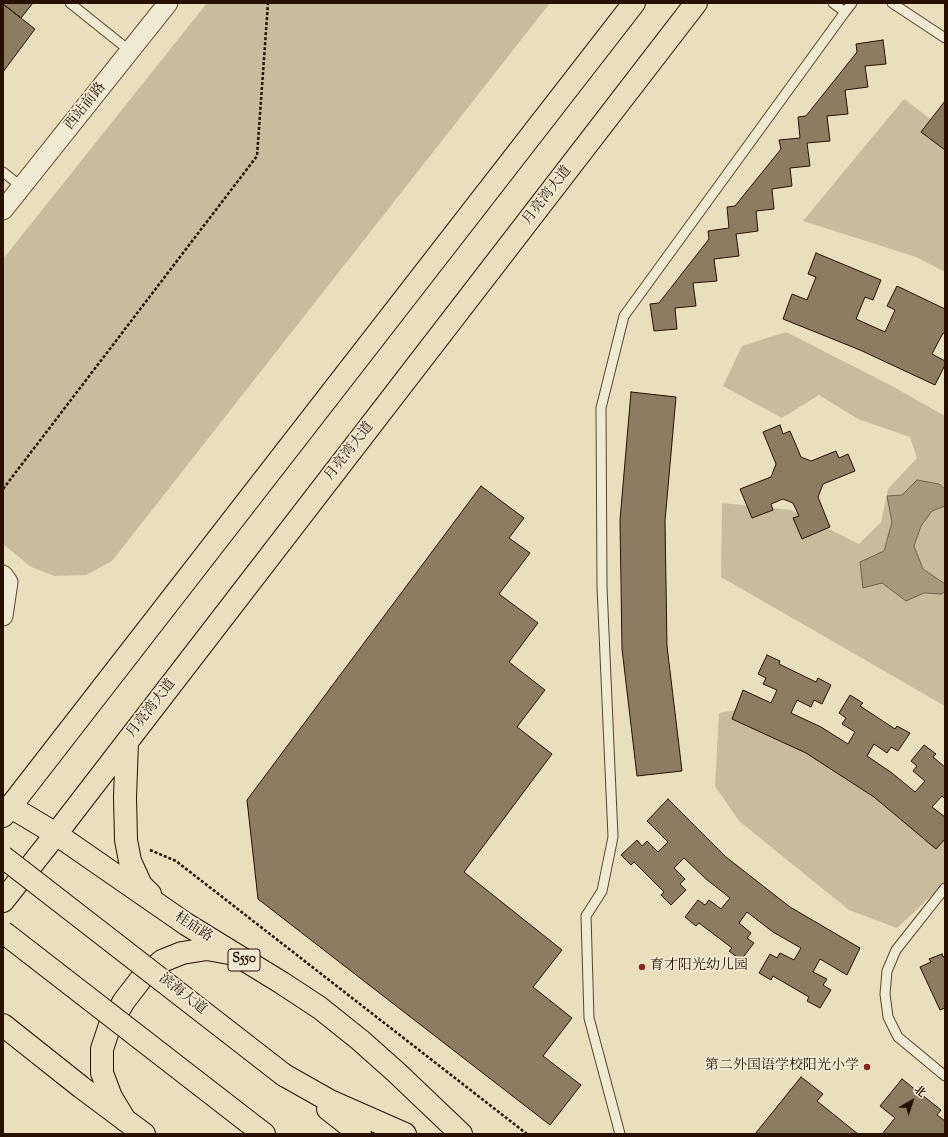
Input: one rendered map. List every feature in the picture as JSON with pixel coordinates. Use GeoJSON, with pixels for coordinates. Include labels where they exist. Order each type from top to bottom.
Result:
{"type":"FeatureCollection","features":[{"type":"Feature","properties":{"kind":"main road"},"geometry":{"type":"LineString","coordinates":[[7,812],[634,3]]}},
{"type":"Feature","properties":{"kind":"main road","name":"月亮湾大道"},"geometry":{"type":"LineString","coordinates":[[3,901],[696,3]]}},
{"type":"Feature","properties":{"kind":"main road"},"geometry":{"type":"LineString","coordinates":[[127,742],[125,797],[126,840],[130,861],[141,885],[160,906]]}},
{"type":"Feature","properties":{"kind":"main road","name":"桂庙路"},"geometry":{"type":"LineString","coordinates":[[7,812],[56,834],[160,906],[320,1008],[396,1072],[461,1134]]}},
{"type":"Feature","properties":{"kind":"main road","name":"滨海大道"},"geometry":{"type":"LineString","coordinates":[[3,857],[360,1134]]}},
{"type":"Feature","properties":{"kind":"main road"},"geometry":{"type":"LineString","coordinates":[[3,932],[264,1134]]}},
{"type":"Feature","properties":{"kind":"main road"},"geometry":{"type":"LineString","coordinates":[[125,1120],[111,1097],[102,1073],[102,1049],[110,1025],[124,1000],[141,979],[162,961],[182,953],[207,949],[232,953]]}},
{"type":"Feature","properties":{"kind":"main road"},"geometry":{"type":"LineString","coordinates":[[3,1025],[144,1134]]}},
{"type":"Feature","properties":{"kind":"main road"},"geometry":{"type":"LineString","coordinates":[[3,1040],[26,1049],[52,1064]]}},
{"type":"Feature","properties":{"kind":"main road"},"geometry":{"type":"LineString","coordinates":[[284,1075],[330,1101],[405,1134]]}},
{"type":"Feature","properties":{"kind":"street","name":"西站前路"},"geometry":{"type":"LineString","coordinates":[[3,210],[168,3]]}},
{"type":"Feature","properties":{"kind":"street"},"geometry":{"type":"LineString","coordinates":[[3,574],[8,582],[3,616]]}},
{"type":"Feature","properties":{"kind":"lane"},"geometry":{"type":"LineString","coordinates":[[70,3],[130,51]]}},
{"type":"Feature","properties":{"kind":"lane"},"geometry":{"type":"LineString","coordinates":[[833,3],[845,12]]}},
{"type":"Feature","properties":{"kind":"lane"},"geometry":{"type":"LineString","coordinates":[[620,1134],[589,1018],[586,916],[602,890],[613,837],[602,587],[601,408],[624,316],[852,3]]}},
{"type":"Feature","properties":{"kind":"lane"},"geometry":{"type":"LineString","coordinates":[[892,3],[945,38]]}},
{"type":"Feature","properties":{"kind":"lane"},"geometry":{"type":"LineString","coordinates":[[3,172],[22,186]]}},
{"type":"Feature","properties":{"kind":"lane"},"geometry":{"type":"LineString","coordinates":[[945,888],[896,950],[887,971],[885,994],[888,1017],[898,1037],[945,1076]]}},
{"type":"Feature","properties":{"kind":"path"},"geometry":{"type":"LineString","coordinates":[[3,489],[257,156],[268,3]]}},
{"type":"Feature","properties":{"kind":"path"},"geometry":{"type":"LineString","coordinates":[[126,840],[176,861],[527,1134]]}},
{"type":"Feature","properties":{"kind":"shaded area"},"geometry":{"type":"Polygon","coordinates":[[[207,3],[550,3],[112,561],[86,575],[55,576],[31,567],[3,544],[3,259],[207,3]]]}},
{"type":"Feature","properties":{"kind":"shaded area"},"geometry":{"type":"Polygon","coordinates":[[[904,99],[945,130],[945,272],[916,257],[803,221],[904,99]]]}},
{"type":"Feature","properties":{"kind":"shaded area"},"geometry":{"type":"Polygon","coordinates":[[[786,332],[890,385],[945,416],[945,706],[721,577],[722,503],[791,510],[859,544],[881,522],[888,489],[917,458],[910,437],[858,419],[819,395],[782,418],[723,386],[742,346],[786,332]]]}},
{"type":"Feature","properties":{"kind":"shaded area"},"geometry":{"type":"Polygon","coordinates":[[[917,480],[939,484],[945,489],[945,506],[932,511],[921,526],[914,546],[923,569],[945,584],[945,591],[942,594],[924,593],[906,601],[882,583],[863,588],[860,562],[884,551],[892,522],[887,496],[902,495],[917,480]]]}},
{"type":"Feature","properties":{"kind":"shaded area"},"geometry":{"type":"Polygon","coordinates":[[[741,709],[923,810],[945,841],[945,883],[897,928],[849,910],[739,821],[715,786],[719,713],[741,709]]]}},
{"type":"Feature","properties":{"kind":"building"},"geometry":{"type":"Polygon","coordinates":[[[3,3],[33,3],[21,18],[3,3]]]}},
{"type":"Feature","properties":{"kind":"building"},"geometry":{"type":"Polygon","coordinates":[[[3,4],[35,29],[3,72],[3,4]]]}},
{"type":"Feature","properties":{"kind":"building"},"geometry":{"type":"Polygon","coordinates":[[[883,40],[886,64],[865,66],[868,87],[845,90],[848,114],[827,116],[830,141],[807,143],[810,166],[790,168],[792,186],[772,189],[774,209],[756,211],[758,231],[736,234],[739,256],[714,259],[717,281],[693,283],[696,306],[675,308],[677,329],[654,331],[650,304],[659,303],[709,239],[708,231],[729,228],[727,207],[735,206],[781,149],[779,140],[800,138],[798,117],[806,116],[857,52],[856,44],[883,40]]]}},
{"type":"Feature","properties":{"kind":"building"},"geometry":{"type":"Polygon","coordinates":[[[945,101],[945,150],[921,132],[945,101]]]}},
{"type":"Feature","properties":{"kind":"building"},"geometry":{"type":"Polygon","coordinates":[[[816,253],[881,280],[873,300],[865,297],[856,319],[885,332],[895,310],[887,306],[897,286],[945,309],[945,334],[943,333],[932,354],[945,361],[945,365],[935,385],[860,350],[783,319],[792,294],[807,300],[816,277],[808,274],[816,253]]]}},
{"type":"Feature","properties":{"kind":"building"},"geometry":{"type":"Polygon","coordinates":[[[631,392],[676,397],[665,521],[667,646],[682,771],[637,776],[622,649],[620,520],[631,392]]]}},
{"type":"Feature","properties":{"kind":"building"},"geometry":{"type":"Polygon","coordinates":[[[780,425],[783,434],[790,431],[801,457],[811,461],[836,451],[839,458],[848,454],[855,471],[823,484],[818,497],[830,527],[802,539],[793,518],[799,516],[793,503],[783,499],[771,504],[773,510],[752,518],[740,489],[771,477],[776,464],[763,432],[780,425]]]}},
{"type":"Feature","properties":{"kind":"building"},"geometry":{"type":"Polygon","coordinates":[[[481,486],[524,518],[509,538],[530,553],[499,594],[538,623],[509,662],[545,690],[517,727],[552,754],[464,872],[562,950],[533,987],[572,1018],[543,1056],[581,1085],[550,1125],[258,899],[247,800],[481,486]]]}},
{"type":"Feature","properties":{"kind":"building"},"geometry":{"type":"Polygon","coordinates":[[[767,655],[780,661],[779,664],[816,682],[818,678],[831,685],[822,704],[814,700],[811,707],[797,700],[791,713],[821,727],[848,744],[855,732],[842,724],[846,718],[839,713],[850,695],[863,703],[860,706],[895,729],[897,726],[910,733],[898,751],[891,747],[887,753],[874,744],[867,756],[892,773],[915,792],[925,781],[913,771],[917,766],[911,761],[924,745],[936,754],[933,757],[945,767],[945,799],[942,796],[932,807],[945,817],[945,839],[936,849],[874,797],[806,753],[732,719],[743,690],[771,703],[777,690],[763,684],[766,678],[758,674],[767,655]]]}},
{"type":"Feature","properties":{"kind":"building"},"geometry":{"type":"Polygon","coordinates":[[[668,799],[726,857],[790,907],[860,948],[847,975],[820,959],[813,972],[827,979],[823,985],[831,990],[820,1008],[807,1001],[809,997],[773,976],[771,980],[759,973],[770,954],[777,958],[780,953],[794,960],[801,948],[773,932],[747,912],[739,923],[751,933],[747,938],[754,943],[741,960],[729,951],[732,948],[699,923],[696,926],[685,917],[698,900],[705,905],[709,900],[721,909],[730,898],[706,879],[684,858],[674,868],[685,879],[680,884],[686,890],[671,905],[661,895],[664,892],[634,862],[631,865],[621,855],[637,840],[642,846],[647,841],[658,852],[668,842],[647,821],[668,799]]]}},
{"type":"Feature","properties":{"kind":"building"},"geometry":{"type":"Polygon","coordinates":[[[942,954],[943,957],[945,956],[945,1008],[940,1010],[920,967],[931,962],[929,959],[942,954]]]}},
{"type":"Feature","properties":{"kind":"building"},"geometry":{"type":"Polygon","coordinates":[[[801,1077],[823,1094],[817,1101],[858,1134],[755,1134],[801,1077]]]}},
{"type":"Feature","properties":{"kind":"building"},"geometry":{"type":"Polygon","coordinates":[[[902,1079],[941,1110],[937,1115],[945,1121],[945,1134],[882,1134],[895,1118],[880,1106],[902,1079]]]}},
{"type":"Feature","properties":{"kind":"place","name":"育才阳光幼儿园"},"geometry":{"type":"Point","coordinates":[642,967]}},
{"type":"Feature","properties":{"kind":"place","name":"第二外国语学校阳光小学"},"geometry":{"type":"Point","coordinates":[867,1067]}}]}
